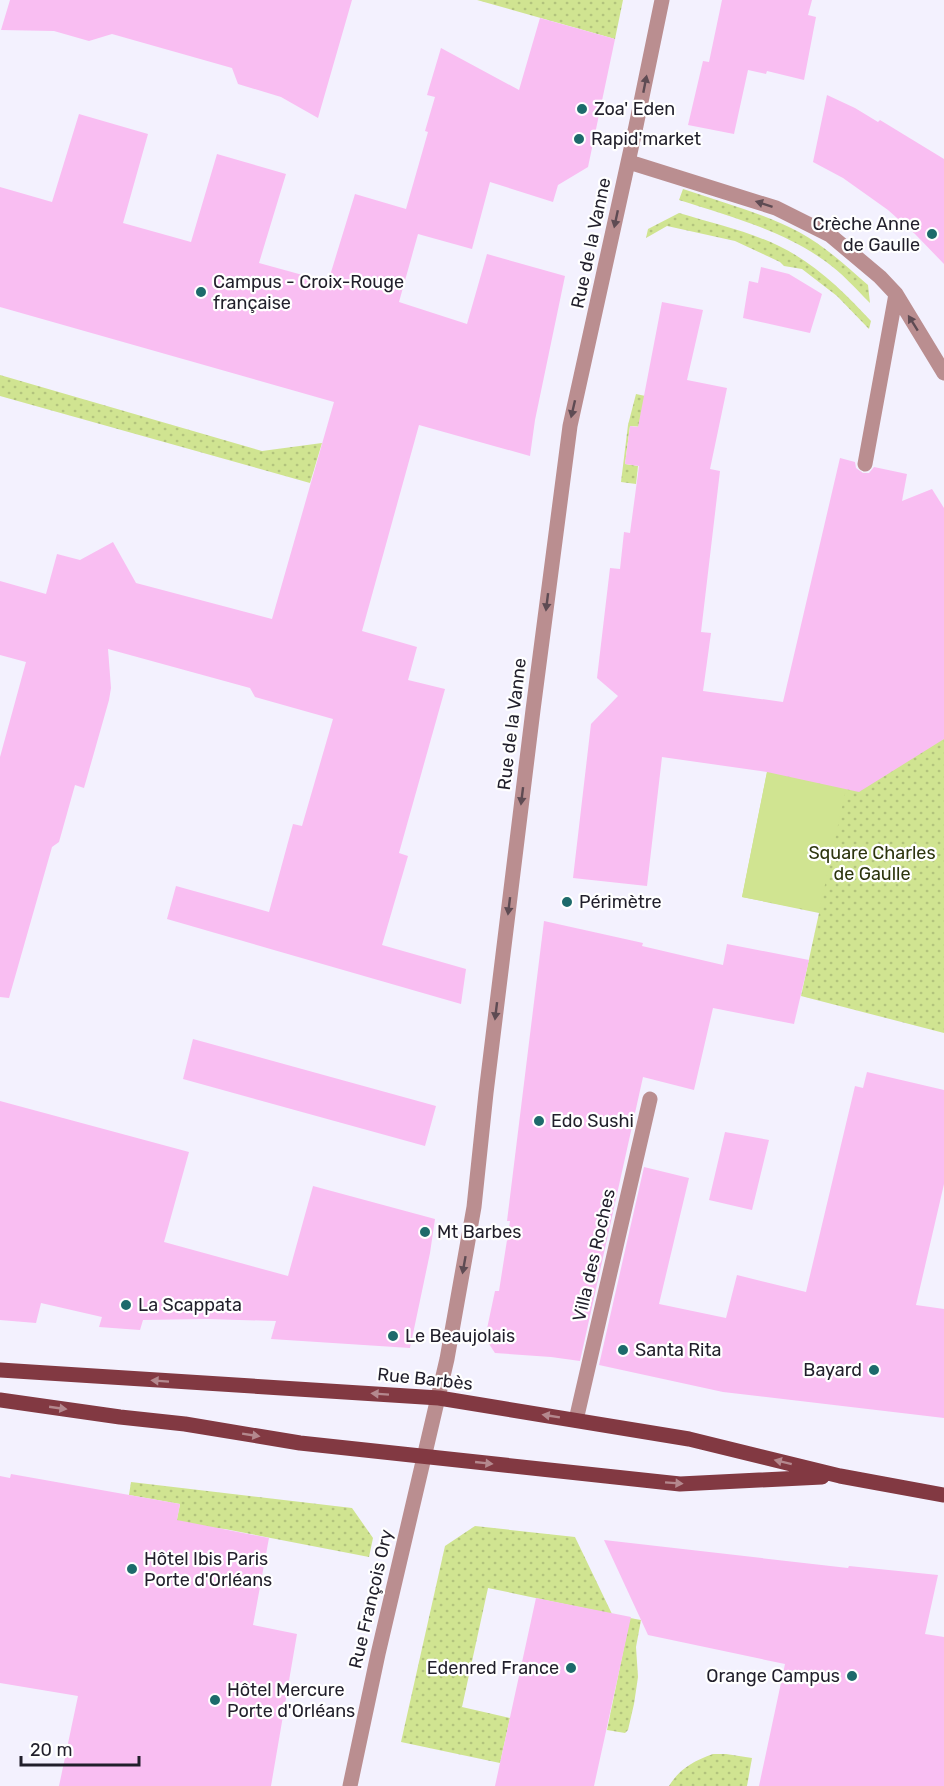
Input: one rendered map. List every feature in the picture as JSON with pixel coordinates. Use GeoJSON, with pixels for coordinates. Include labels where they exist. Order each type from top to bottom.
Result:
{"type":"FeatureCollection","features":[{"type":"Feature","properties":{"kind":"main road","name":"Rue Barbès"},"geometry":{"type":"LineString","coordinates":[[0,1370],[439,1398],[689,1439],[840,1476],[944,1495]]}},
{"type":"Feature","properties":{"kind":"main road","name":"Rue Barbès"},"geometry":{"type":"LineString","coordinates":[[0,1400],[120,1418],[185,1424],[300,1443],[680,1484],[840,1476]]}},
{"type":"Feature","properties":{"kind":"street","name":"Rue de la Vanne"},"geometry":{"type":"LineString","coordinates":[[426,1456],[474,1207],[530,733],[570,426],[662,0]]}},
{"type":"Feature","properties":{"kind":"street"},"geometry":{"type":"LineString","coordinates":[[628,162],[776,208],[830,235],[880,277],[896,294],[944,373]]}},
{"type":"Feature","properties":{"kind":"street"},"geometry":{"type":"LineString","coordinates":[[865,464],[896,294]]}},
{"type":"Feature","properties":{"kind":"street","name":"Villa des Roches"},"geometry":{"type":"LineString","coordinates":[[576,1420],[650,1099]]}},
{"type":"Feature","properties":{"kind":"street","name":"Rue François Ory"},"geometry":{"type":"LineString","coordinates":[[350,1786],[378,1654],[426,1456]]}},
{"type":"Feature","properties":{"kind":"green space"},"geometry":{"type":"Polygon","coordinates":[[[477,0],[623,0],[615,39],[477,0]]]}},
{"type":"Feature","properties":{"kind":"green space"},"geometry":{"type":"Polygon","coordinates":[[[683,189],[756,213],[809,238],[868,285],[870,303],[837,271],[808,250],[755,225],[679,200],[683,189]]]}},
{"type":"Feature","properties":{"kind":"green space"},"geometry":{"type":"Polygon","coordinates":[[[679,213],[755,236],[792,253],[829,279],[871,321],[869,329],[837,296],[802,269],[784,266],[735,241],[667,226],[646,238],[648,229],[679,213]]]}},
{"type":"Feature","properties":{"kind":"green space"},"geometry":{"type":"Polygon","coordinates":[[[0,375],[262,451],[322,443],[310,483],[0,396],[0,375]]]}},
{"type":"Feature","properties":{"kind":"green space"},"geometry":{"type":"Polygon","coordinates":[[[636,394],[650,397],[644,427],[630,426],[625,464],[638,466],[636,484],[621,482],[628,425],[636,394]]]}},
{"type":"Feature","properties":{"kind":"green space","name":"Square Charles de Gaulle"},"geometry":{"type":"Polygon","coordinates":[[[944,739],[944,1033],[801,996],[819,913],[742,897],[767,772],[944,739]]]}},
{"type":"Feature","properties":{"kind":"green space"},"geometry":{"type":"Polygon","coordinates":[[[767,772],[846,789],[819,912],[742,897],[767,772]]]}},
{"type":"Feature","properties":{"kind":"green space"},"geometry":{"type":"Polygon","coordinates":[[[131,1482],[352,1508],[373,1538],[369,1557],[225,1529],[176,1524],[180,1504],[129,1495],[131,1482]]]}},
{"type":"Feature","properties":{"kind":"green space"},"geometry":{"type":"Polygon","coordinates":[[[475,1526],[575,1537],[612,1614],[488,1588],[462,1707],[510,1718],[500,1763],[401,1742],[445,1546],[475,1526]]]}},
{"type":"Feature","properties":{"kind":"green space"},"geometry":{"type":"Polygon","coordinates":[[[630,1618],[641,1620],[636,1647],[638,1677],[628,1730],[625,1733],[607,1730],[630,1618]]]}},
{"type":"Feature","properties":{"kind":"green space"},"geometry":{"type":"Polygon","coordinates":[[[713,1754],[752,1758],[747,1786],[669,1786],[688,1766],[713,1754]]]}},
{"type":"Feature","properties":{"kind":"building"},"geometry":{"type":"Polygon","coordinates":[[[10,0],[352,0],[318,118],[281,97],[238,84],[232,68],[112,34],[89,41],[54,31],[1,30],[10,0]]]}},
{"type":"Feature","properties":{"kind":"building"},"geometry":{"type":"Polygon","coordinates":[[[722,0],[812,0],[808,15],[816,17],[804,80],[767,71],[766,74],[748,70],[734,134],[688,125],[703,61],[709,62],[722,0]]]}},
{"type":"Feature","properties":{"kind":"building"},"geometry":{"type":"Polygon","coordinates":[[[540,18],[615,39],[588,167],[558,185],[553,202],[490,182],[472,249],[418,234],[399,302],[467,324],[487,254],[565,276],[535,420],[530,456],[419,425],[362,631],[417,647],[408,680],[445,689],[399,853],[408,856],[382,945],[466,969],[461,1004],[167,919],[176,886],[269,912],[293,824],[302,826],[333,719],[255,697],[250,688],[108,649],[111,688],[109,700],[84,788],[75,785],[59,842],[52,847],[9,998],[0,997],[0,757],[26,662],[0,655],[0,581],[46,594],[57,554],[80,560],[113,542],[136,583],[272,619],[334,402],[0,307],[0,187],[52,202],[79,114],[148,134],[123,223],[191,242],[217,154],[286,174],[259,263],[328,282],[355,194],[406,209],[428,132],[425,131],[435,97],[427,95],[441,48],[519,90],[540,18]]]}},
{"type":"Feature","properties":{"kind":"building"},"geometry":{"type":"Polygon","coordinates":[[[827,95],[878,122],[880,120],[944,159],[944,264],[888,210],[843,178],[813,162],[827,95]]]}},
{"type":"Feature","properties":{"kind":"building"},"geometry":{"type":"Polygon","coordinates":[[[761,267],[789,274],[822,294],[810,333],[743,318],[749,281],[758,283],[761,267]]]}},
{"type":"Feature","properties":{"kind":"building"},"geometry":{"type":"Polygon","coordinates":[[[662,302],[703,310],[687,380],[727,388],[710,469],[720,471],[701,632],[711,633],[703,691],[783,702],[840,458],[855,462],[856,468],[863,473],[869,473],[874,467],[907,474],[902,501],[932,489],[944,508],[944,739],[859,792],[767,772],[662,757],[647,886],[573,878],[591,724],[618,696],[597,678],[610,568],[620,569],[624,532],[630,533],[639,466],[625,464],[630,426],[638,427],[662,302]]]}},
{"type":"Feature","properties":{"kind":"building"},"geometry":{"type":"Polygon","coordinates":[[[544,921],[643,943],[642,946],[723,965],[727,944],[809,960],[794,1024],[713,1008],[694,1090],[643,1077],[580,1361],[495,1353],[485,1338],[495,1291],[499,1291],[510,1221],[507,1221],[544,921]]]}},
{"type":"Feature","properties":{"kind":"building"},"geometry":{"type":"Polygon","coordinates":[[[193,1039],[436,1106],[425,1146],[183,1079],[193,1039]]]}},
{"type":"Feature","properties":{"kind":"building"},"geometry":{"type":"Polygon","coordinates":[[[867,1072],[944,1090],[944,1184],[916,1305],[944,1309],[944,1418],[723,1392],[599,1365],[644,1167],[689,1178],[659,1304],[726,1318],[737,1275],[806,1292],[855,1086],[863,1088],[867,1072]]]}},
{"type":"Feature","properties":{"kind":"building"},"geometry":{"type":"Polygon","coordinates":[[[0,1101],[189,1152],[164,1242],[288,1276],[313,1186],[435,1219],[410,1348],[271,1339],[276,1321],[143,1320],[140,1330],[99,1327],[102,1317],[41,1303],[36,1323],[0,1320],[0,1101]]]}},
{"type":"Feature","properties":{"kind":"building"},"geometry":{"type":"Polygon","coordinates":[[[725,1132],[769,1140],[752,1210],[709,1200],[725,1132]]]}},
{"type":"Feature","properties":{"kind":"building"},"geometry":{"type":"Polygon","coordinates":[[[11,1474],[180,1504],[177,1520],[269,1538],[253,1625],[297,1634],[271,1786],[59,1786],[78,1696],[0,1683],[0,1476],[10,1478],[11,1474]]]}},
{"type":"Feature","properties":{"kind":"building","name":"Orange Campus"},"geometry":{"type":"Polygon","coordinates":[[[604,1540],[848,1568],[849,1566],[938,1575],[925,1634],[944,1637],[944,1786],[759,1786],[785,1664],[648,1635],[604,1540]]]}},
{"type":"Feature","properties":{"kind":"building","name":"Edenred France"},"geometry":{"type":"Polygon","coordinates":[[[536,1598],[631,1617],[594,1786],[495,1786],[536,1598]]]}},
{"type":"Feature","properties":{"kind":"place","name":"Zoa' Eden"},"geometry":{"type":"Point","coordinates":[582,109]}},
{"type":"Feature","properties":{"kind":"place","name":"Rapid'market"},"geometry":{"type":"Point","coordinates":[579,139]}},
{"type":"Feature","properties":{"kind":"place","name":"Crèche Anne de Gaulle"},"geometry":{"type":"Point","coordinates":[932,234]}},
{"type":"Feature","properties":{"kind":"place","name":"Campus - Croix-Rouge française"},"geometry":{"type":"Point","coordinates":[201,292]}},
{"type":"Feature","properties":{"kind":"place","name":"Périmètre"},"geometry":{"type":"Point","coordinates":[567,902]}},
{"type":"Feature","properties":{"kind":"place","name":"Edo Sushi"},"geometry":{"type":"Point","coordinates":[539,1121]}},
{"type":"Feature","properties":{"kind":"place","name":"Mt Barbes"},"geometry":{"type":"Point","coordinates":[425,1232]}},
{"type":"Feature","properties":{"kind":"place","name":"La Scappata"},"geometry":{"type":"Point","coordinates":[126,1305]}},
{"type":"Feature","properties":{"kind":"place","name":"Le Beaujolais"},"geometry":{"type":"Point","coordinates":[393,1336]}},
{"type":"Feature","properties":{"kind":"place","name":"Santa Rita"},"geometry":{"type":"Point","coordinates":[623,1350]}},
{"type":"Feature","properties":{"kind":"place","name":"Bayard"},"geometry":{"type":"Point","coordinates":[874,1370]}},
{"type":"Feature","properties":{"kind":"place","name":"Hôtel Ibis Paris Porte d'Orléans"},"geometry":{"type":"Point","coordinates":[132,1569]}},
{"type":"Feature","properties":{"kind":"place","name":"Edenred France"},"geometry":{"type":"Point","coordinates":[571,1668]}},
{"type":"Feature","properties":{"kind":"place","name":"Orange Campus"},"geometry":{"type":"Point","coordinates":[852,1676]}},
{"type":"Feature","properties":{"kind":"place","name":"Hôtel Mercure Porte d'Orléans"},"geometry":{"type":"Point","coordinates":[215,1700]}}]}
